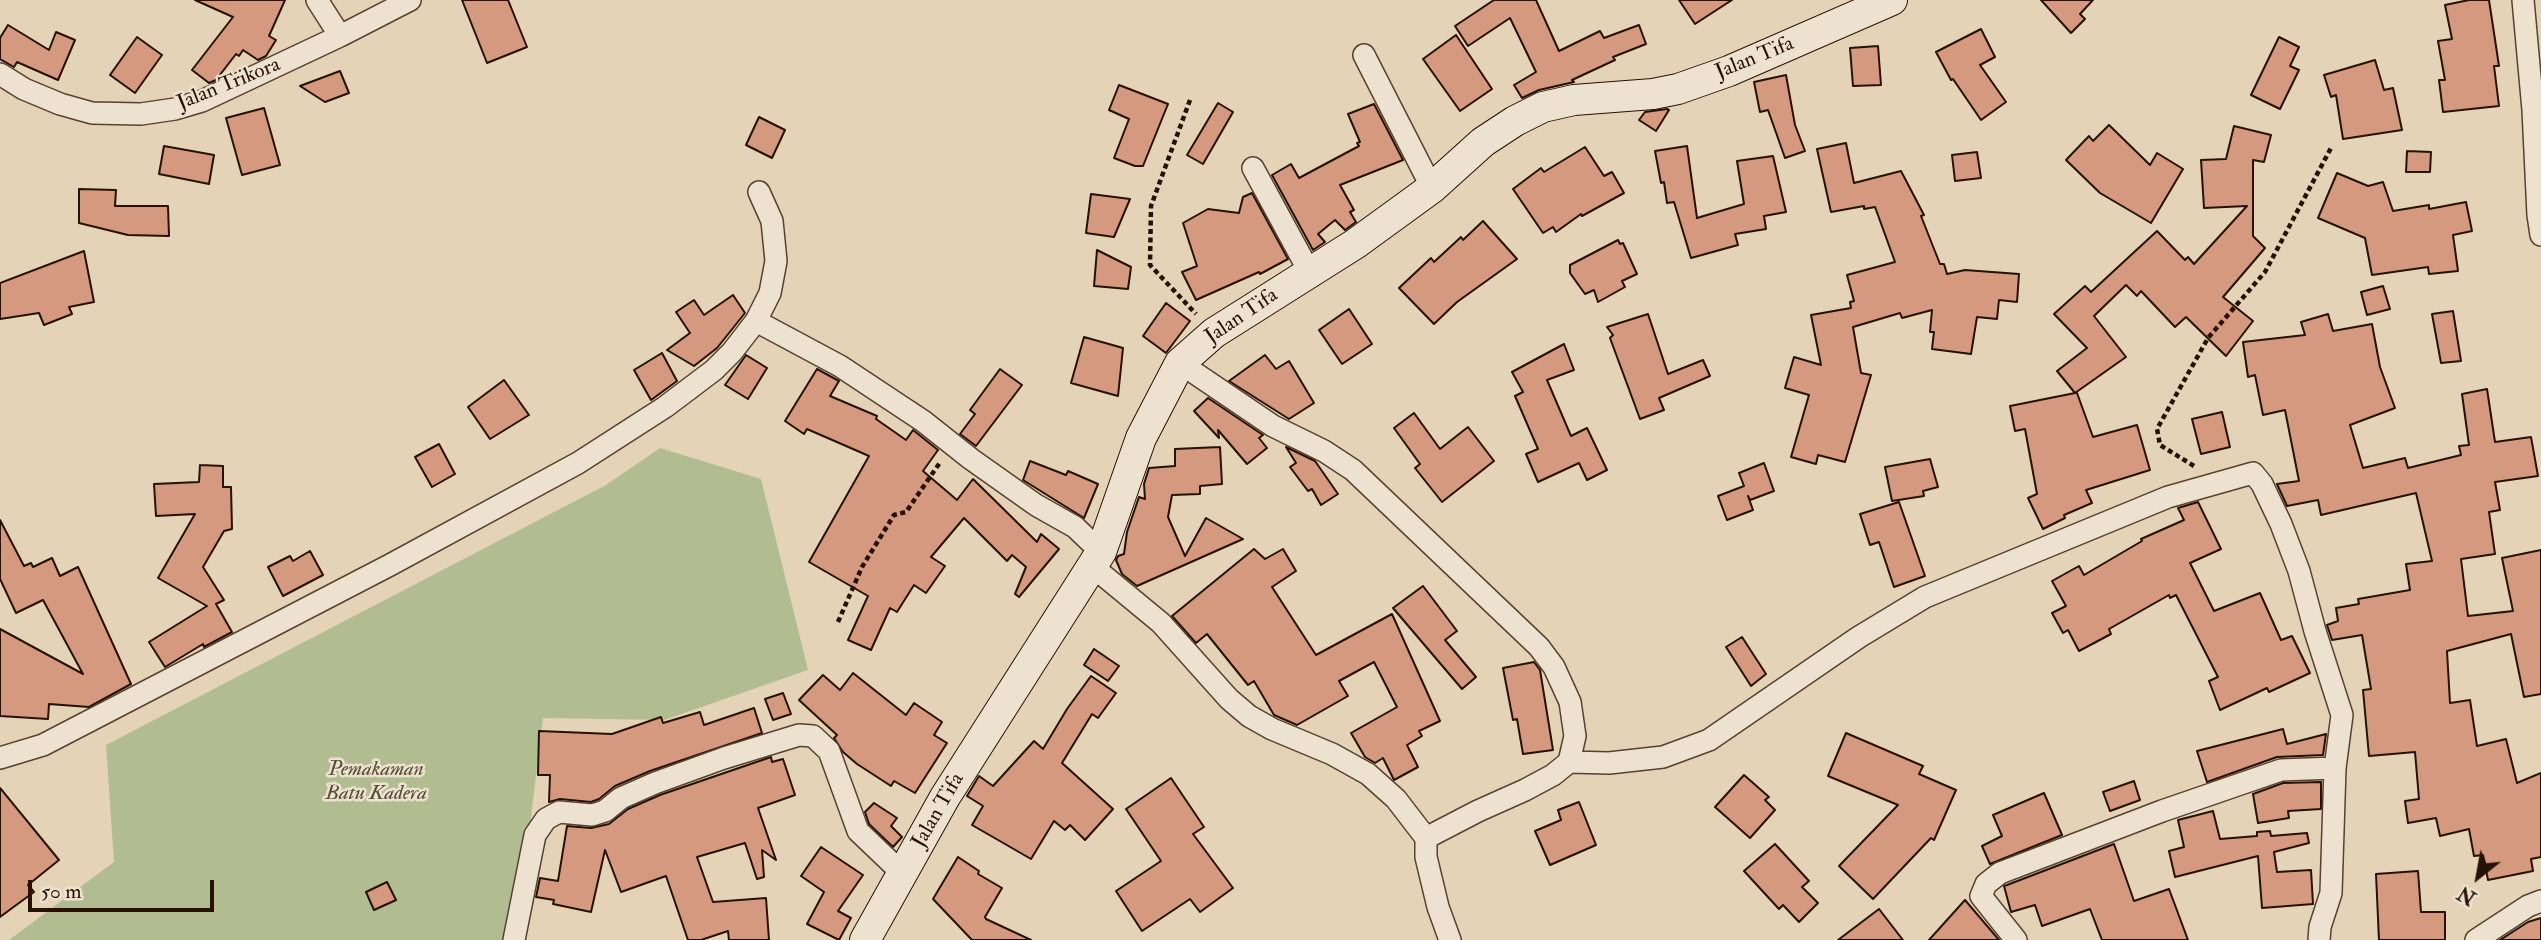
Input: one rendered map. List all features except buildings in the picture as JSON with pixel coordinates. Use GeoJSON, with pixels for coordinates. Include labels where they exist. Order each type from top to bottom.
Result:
{"type":"FeatureCollection","features":[{"type":"Feature","properties":{"kind":"street"},"geometry":{"type":"LineString","coordinates":[[317,0],[340,36]]}},
{"type":"Feature","properties":{"kind":"street","name":"Jalan Trikora"},"geometry":{"type":"LineString","coordinates":[[0,74],[24,89],[92,113],[141,114],[202,101],[410,0]]}},
{"type":"Feature","properties":{"kind":"street","name":"Jalan Tifa"},"geometry":{"type":"LineString","coordinates":[[865,940],[945,797],[1096,559],[1141,438],[1180,363],[1213,333],[1310,273],[1432,188],[1483,142],[1515,121],[1544,107],[1574,100],[1653,94],[1678,89],[1729,71],[1892,0]]}},
{"type":"Feature","properties":{"kind":"street"},"geometry":{"type":"LineString","coordinates":[[2523,0],[2541,235]]}},
{"type":"Feature","properties":{"kind":"street"},"geometry":{"type":"LineString","coordinates":[[1364,55],[1432,188]]}},
{"type":"Feature","properties":{"kind":"street"},"geometry":{"type":"LineString","coordinates":[[1253,168],[1310,273]]}},
{"type":"Feature","properties":{"kind":"street"},"geometry":{"type":"LineString","coordinates":[[0,758],[43,745],[390,565],[578,463],[665,407],[714,370],[756,321],[770,293],[776,261],[772,221],[759,192]]}},
{"type":"Feature","properties":{"kind":"street"},"geometry":{"type":"LineString","coordinates":[[756,321],[840,366],[953,443],[971,459],[1037,505],[1074,527],[1096,559],[1249,716],[1272,729],[1332,754],[1368,774],[1396,799],[1426,838],[1426,857],[1438,907],[1450,940]]}},
{"type":"Feature","properties":{"kind":"street"},"geometry":{"type":"LineString","coordinates":[[1180,363],[1273,426],[1324,451],[1353,470],[1539,647],[1554,667],[1570,702],[1575,736],[1569,762],[1553,775],[1525,790],[1426,838]]}},
{"type":"Feature","properties":{"kind":"street"},"geometry":{"type":"LineString","coordinates":[[1569,762],[1609,763],[1663,757],[1709,740],[1859,637],[1925,597],[2168,497],[2253,473],[2262,484],[2300,571],[2315,631],[2342,715],[2335,768],[2330,893],[2319,940]]}},
{"type":"Feature","properties":{"kind":"street"},"geometry":{"type":"LineString","coordinates":[[514,940],[535,835],[545,819],[559,812],[592,815],[605,811],[621,798],[655,783],[799,735],[813,736],[829,751],[858,831],[902,873]]}},
{"type":"Feature","properties":{"kind":"street"},"geometry":{"type":"LineString","coordinates":[[2017,940],[1981,896],[1986,884],[2000,873],[2162,811],[2281,770],[2335,768]]}},
{"type":"Feature","properties":{"kind":"street"},"geometry":{"type":"LineString","coordinates":[[2476,940],[2528,906],[2541,901]]}},
{"type":"Feature","properties":{"kind":"path"},"geometry":{"type":"LineString","coordinates":[[1190,100],[1152,206],[1150,265],[1213,333]]}},
{"type":"Feature","properties":{"kind":"path"},"geometry":{"type":"LineString","coordinates":[[2199,468],[2160,444],[2157,429],[2208,338],[2265,272],[2331,148]]}},
{"type":"Feature","properties":{"kind":"path"},"geometry":{"type":"LineString","coordinates":[[838,622],[862,567],[894,515],[906,512],[953,443]]}},
{"type":"Feature","properties":{"kind":"green space","name":"Pemakaman Batu Kadera"},"geometry":{"type":"Polygon","coordinates":[[[660,448],[761,479],[808,670],[664,720],[543,718],[516,940],[9,940],[114,862],[106,745],[606,485],[660,448]]]}}]}
